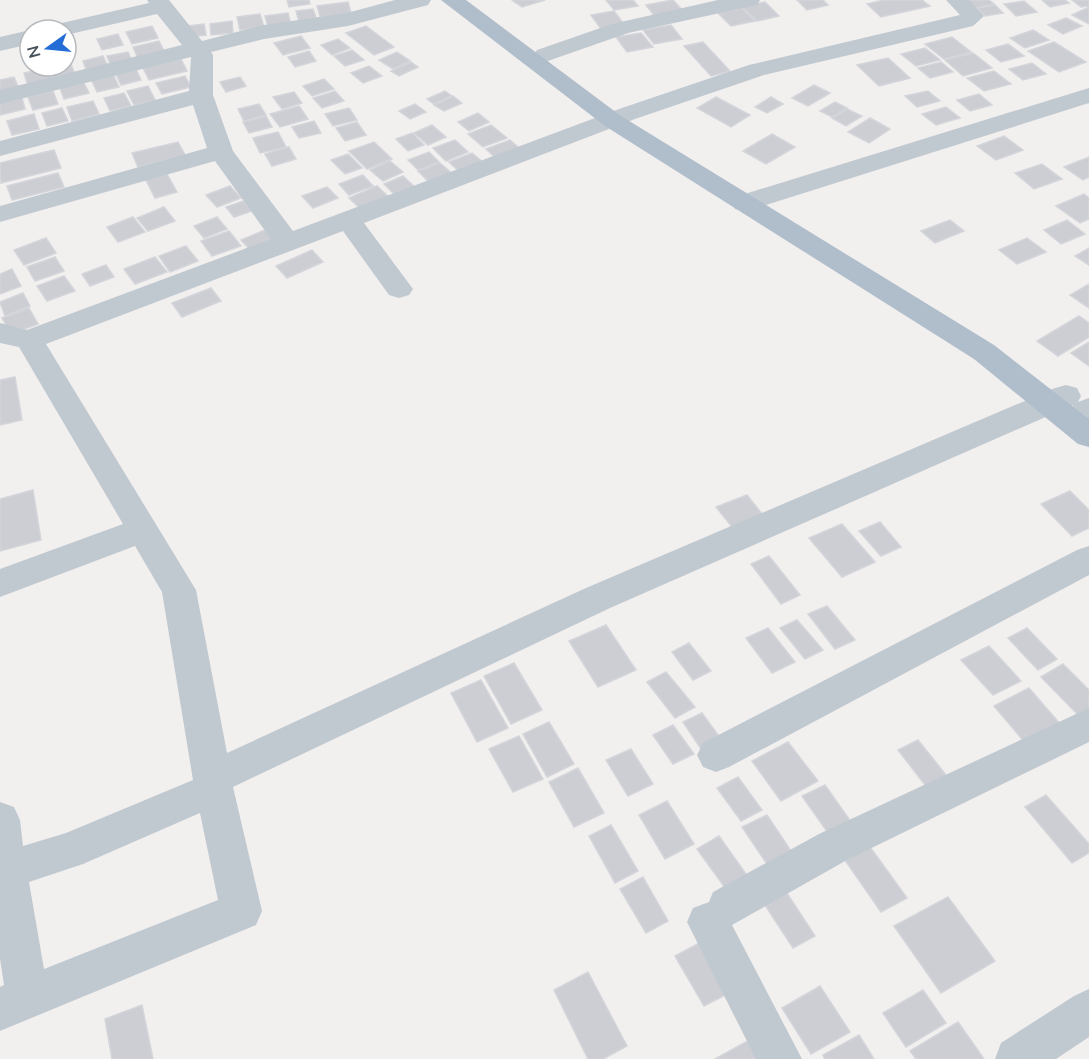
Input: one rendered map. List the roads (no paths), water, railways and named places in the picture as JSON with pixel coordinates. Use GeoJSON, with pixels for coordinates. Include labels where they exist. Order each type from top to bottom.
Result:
{"type":"FeatureCollection","features":[{"type":"Feature","properties":{"kind":"main road"},"geometry":{"type":"LineString","coordinates":[[452,0],[620,117],[1078,412]]}},
{"type":"Feature","properties":{"kind":"main road"},"geometry":{"type":"LineString","coordinates":[[471,0],[545,55],[620,117]]}},
{"type":"Feature","properties":{"kind":"street"},"geometry":{"type":"LineString","coordinates":[[0,97],[264,32],[348,20],[420,0]]}},
{"type":"Feature","properties":{"kind":"street"},"geometry":{"type":"LineString","coordinates":[[545,55],[582,38],[694,5],[749,0]]}},
{"type":"Feature","properties":{"kind":"street"},"geometry":{"type":"LineString","coordinates":[[0,333],[29,340],[620,117],[757,70],[965,21],[973,16],[957,0]]}},
{"type":"Feature","properties":{"kind":"street"},"geometry":{"type":"LineString","coordinates":[[78,25],[160,3],[202,55],[201,95],[221,152],[288,243]]}},
{"type":"Feature","properties":{"kind":"street"},"geometry":{"type":"LineString","coordinates":[[0,45],[18,40]]}},
{"type":"Feature","properties":{"kind":"street"},"geometry":{"type":"LineString","coordinates":[[0,149],[201,95]]}},
{"type":"Feature","properties":{"kind":"street"},"geometry":{"type":"LineString","coordinates":[[752,200],[1089,95]]}},
{"type":"Feature","properties":{"kind":"street"},"geometry":{"type":"LineString","coordinates":[[0,214],[221,152]]}},
{"type":"Feature","properties":{"kind":"street"},"geometry":{"type":"LineString","coordinates":[[349,220],[399,289]]}},
{"type":"Feature","properties":{"kind":"street"},"geometry":{"type":"LineString","coordinates":[[0,820],[14,1004],[241,911],[213,784],[179,590],[29,340]]}},
{"type":"Feature","properties":{"kind":"street"},"geometry":{"type":"LineString","coordinates":[[3,871],[69,851],[598,598],[1078,412]]}},
{"type":"Feature","properties":{"kind":"street"},"geometry":{"type":"LineString","coordinates":[[0,583],[142,530]]}},
{"type":"Feature","properties":{"kind":"street"},"geometry":{"type":"LineString","coordinates":[[716,755],[1089,559]]}},
{"type":"Feature","properties":{"kind":"street"},"geometry":{"type":"LineString","coordinates":[[780,1059],[718,914],[833,847],[1089,724]]}},
{"type":"Feature","properties":{"kind":"street"},"geometry":{"type":"LineString","coordinates":[[1017,1059],[1089,1011]]}}]}
